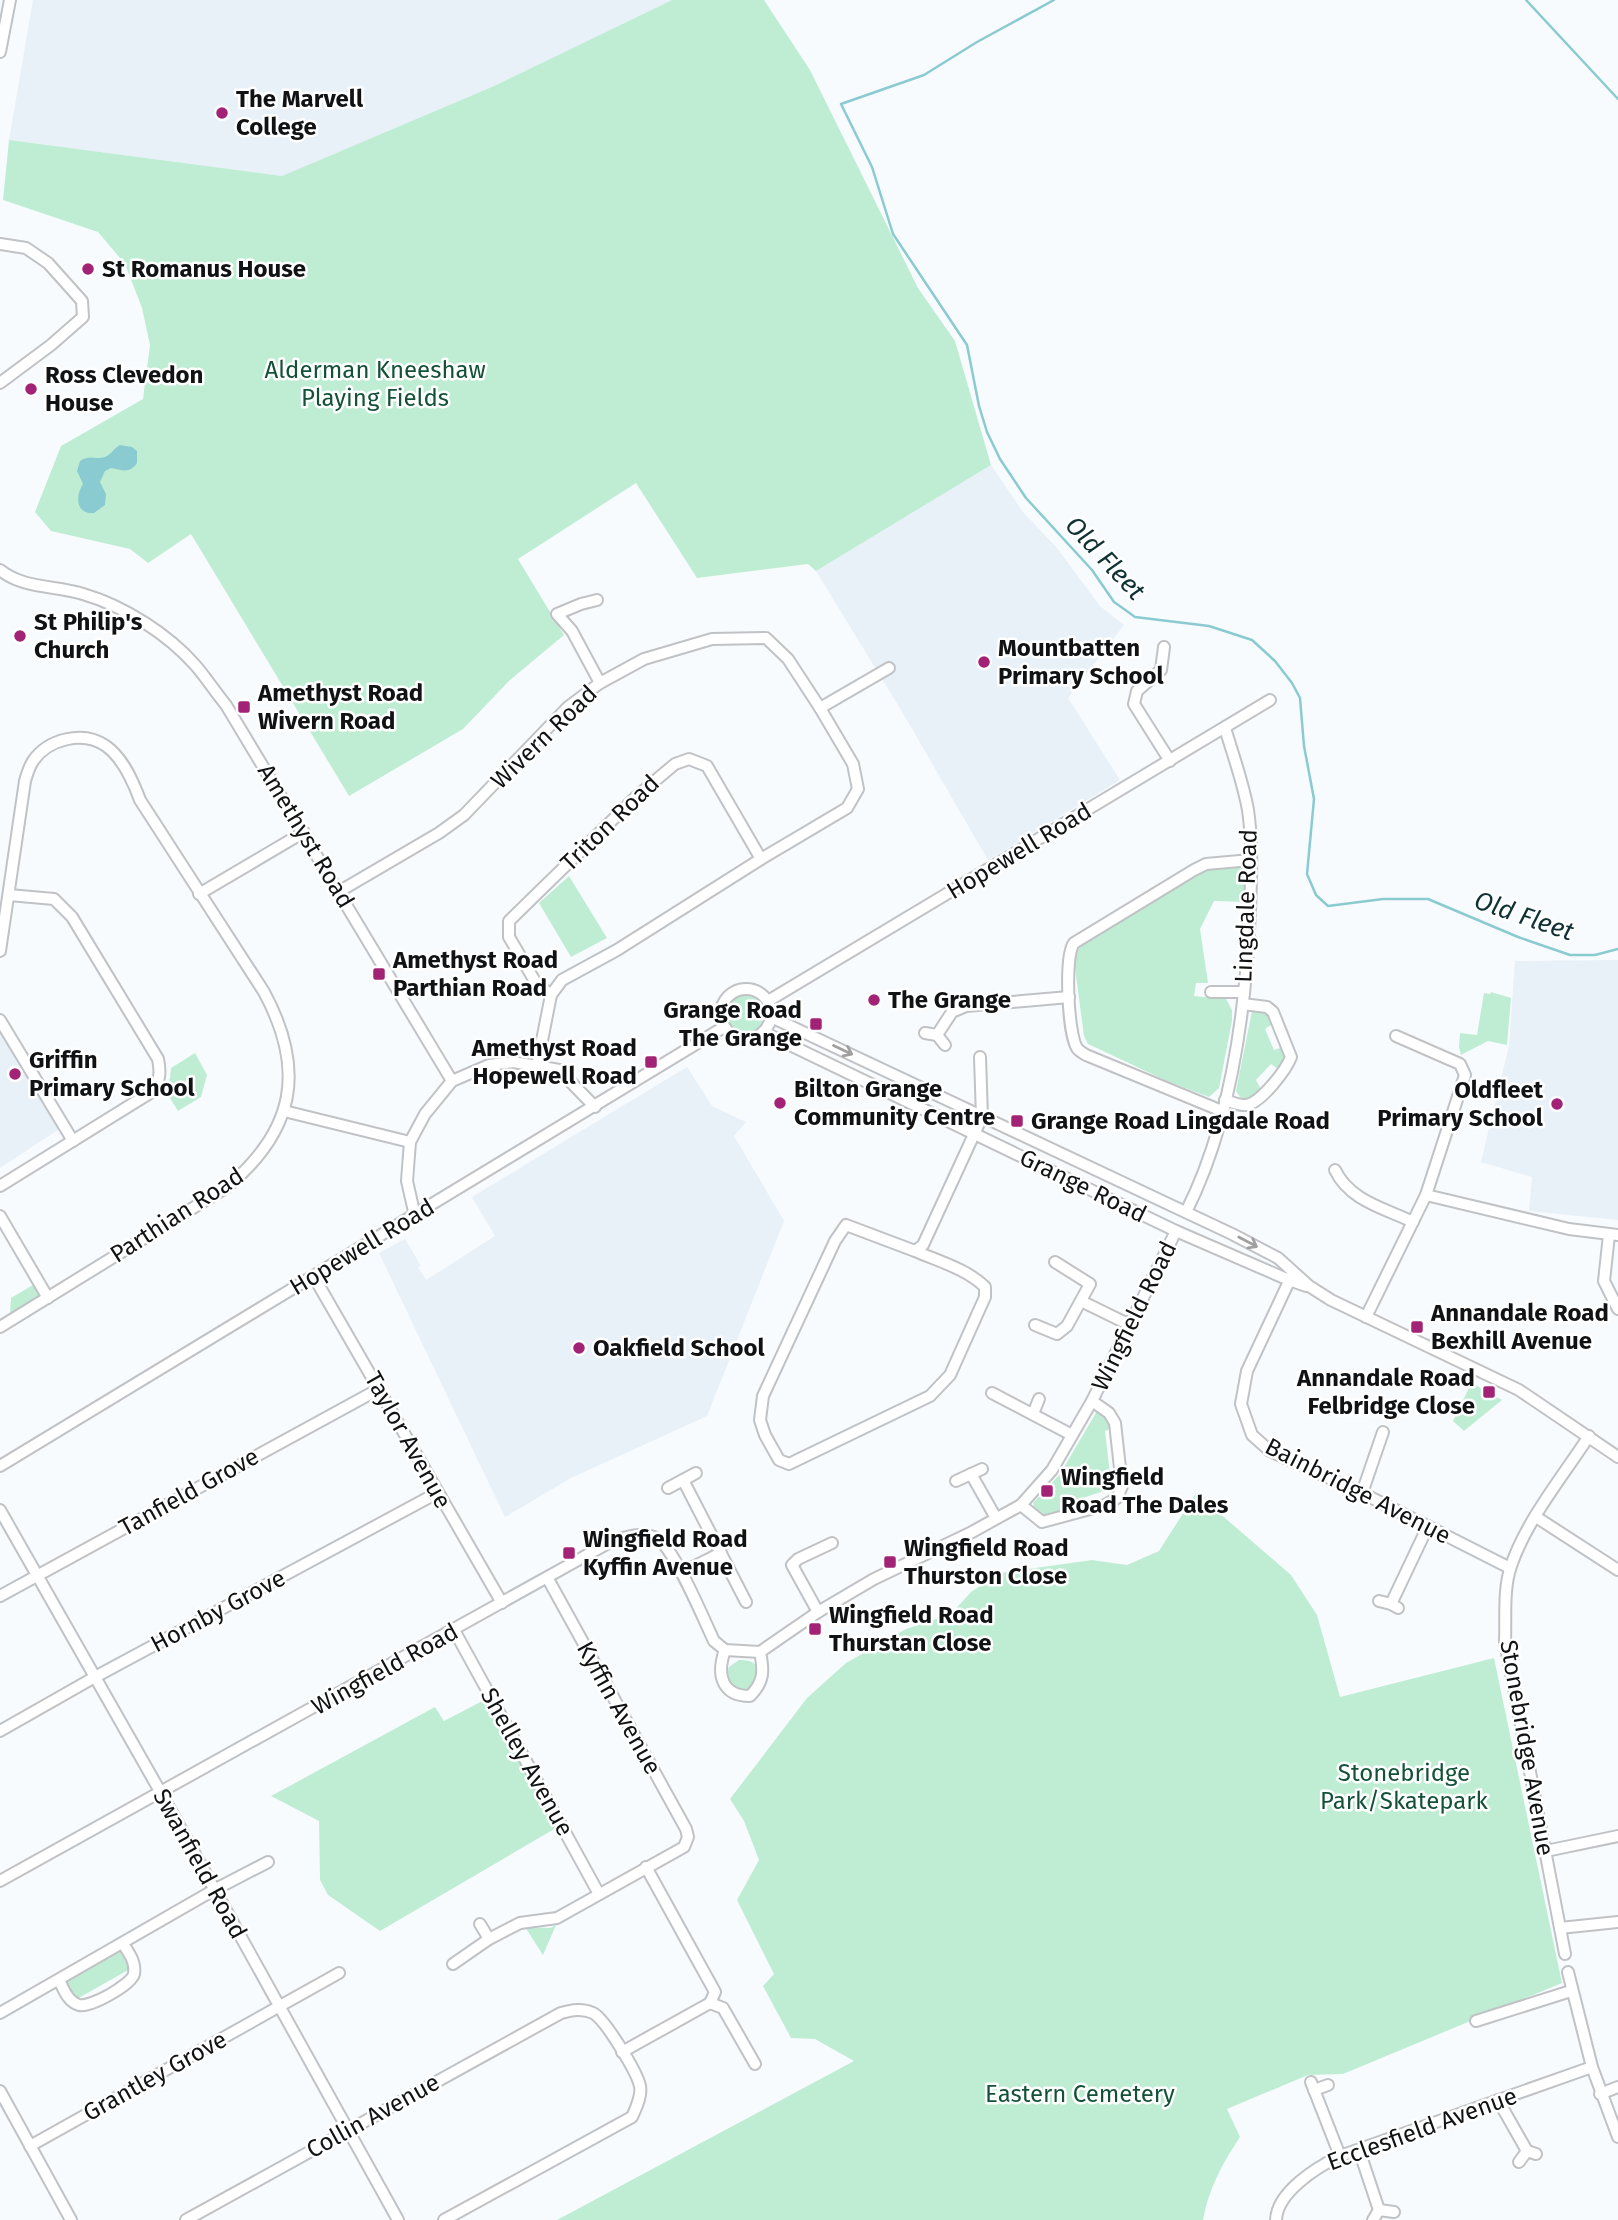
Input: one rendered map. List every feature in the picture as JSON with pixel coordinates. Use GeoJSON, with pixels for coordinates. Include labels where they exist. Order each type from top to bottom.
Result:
{"type":"FeatureCollection","features":[{"type":"Feature","properties":{"kind":"street"},"geometry":{"type":"LineString","coordinates":[[0,52],[10,0]]}},
{"type":"Feature","properties":{"kind":"street"},"geometry":{"type":"LineString","coordinates":[[0,244],[26,248],[48,263],[82,301],[83,317],[0,383]]}},
{"type":"Feature","properties":{"kind":"street","name":"Amethyst Road"},"geometry":{"type":"LineString","coordinates":[[0,570],[6,581],[82,594],[123,611],[155,630],[195,665],[226,705],[452,1081]]}},
{"type":"Feature","properties":{"kind":"street"},"geometry":{"type":"LineString","coordinates":[[597,600],[557,614],[572,631],[600,683]]}},
{"type":"Feature","properties":{"kind":"street","name":"Wivern Road"},"geometry":{"type":"LineString","coordinates":[[340,891],[439,833],[464,815],[568,707],[600,683],[644,659],[712,639],[766,638],[788,659],[820,708],[853,764],[858,789],[846,808],[628,943],[562,980],[551,995]]}},
{"type":"Feature","properties":{"kind":"street"},"geometry":{"type":"LineString","coordinates":[[1164,647],[1161,670],[1137,691],[1134,704],[1170,761]]}},
{"type":"Feature","properties":{"kind":"street"},"geometry":{"type":"LineString","coordinates":[[820,708],[889,668]]}},
{"type":"Feature","properties":{"kind":"street","name":"Hopewell Road"},"geometry":{"type":"LineString","coordinates":[[768,1001],[1270,700]]}},
{"type":"Feature","properties":{"kind":"street","name":"Lingdale Road"},"geometry":{"type":"LineString","coordinates":[[1186,1212],[1198,1189],[1224,1106],[1248,963],[1251,860],[1248,809],[1225,728]]}},
{"type":"Feature","properties":{"kind":"street","name":"Parthian Road"},"geometry":{"type":"LineString","coordinates":[[0,951],[25,781],[31,763],[47,747],[64,739],[81,737],[99,742],[117,757],[134,782],[140,800],[264,992],[285,1040],[288,1065],[288,1096],[284,1111],[256,1162],[227,1187],[0,1327]]}},
{"type":"Feature","properties":{"kind":"street","name":"Triton Road"},"geometry":{"type":"LineString","coordinates":[[551,995],[536,983],[509,937],[509,920],[637,796],[675,764],[689,759],[706,766],[761,859]]}},
{"type":"Feature","properties":{"kind":"street"},"geometry":{"type":"LineString","coordinates":[[199,894],[304,832]]}},
{"type":"Feature","properties":{"kind":"street"},"geometry":{"type":"LineString","coordinates":[[1224,1106],[1086,1055],[1077,1048],[1069,997],[1068,961],[1074,943],[1206,863],[1251,860]]}},
{"type":"Feature","properties":{"kind":"street"},"geometry":{"type":"LineString","coordinates":[[0,1186],[150,1093],[160,1080],[158,1059],[72,917],[54,899],[9,895]]}},
{"type":"Feature","properties":{"kind":"street"},"geometry":{"type":"LineString","coordinates":[[748,988],[756,990],[768,1001],[771,1017],[757,1037],[735,1037],[724,1027],[720,1012],[722,1004],[733,992],[748,988]]}},
{"type":"Feature","properties":{"kind":"street"},"geometry":{"type":"LineString","coordinates":[[1211,992],[1243,998]]}},
{"type":"Feature","properties":{"kind":"street"},"geometry":{"type":"LineString","coordinates":[[537,1066],[551,995]]}},
{"type":"Feature","properties":{"kind":"street"},"geometry":{"type":"LineString","coordinates":[[937,1035],[953,1012],[966,1006],[1069,997]]}},
{"type":"Feature","properties":{"kind":"street","name":"Lingdale Road"},"geometry":{"type":"LineString","coordinates":[[1224,1106],[1245,1106],[1255,1101],[1287,1069],[1291,1058],[1273,1012],[1243,998]]}},
{"type":"Feature","properties":{"kind":"street","name":"Grange Road"},"geometry":{"type":"LineString","coordinates":[[771,1017],[1186,1212],[1278,1258],[1291,1276]]}},
{"type":"Feature","properties":{"kind":"street"},"geometry":{"type":"LineString","coordinates":[[0,1020],[74,1141]]}},
{"type":"Feature","properties":{"kind":"street","name":"Hopewell Road"},"geometry":{"type":"LineString","coordinates":[[0,1466],[724,1027]]}},
{"type":"Feature","properties":{"kind":"street","name":"Grange Road"},"geometry":{"type":"LineString","coordinates":[[763,1032],[1176,1231],[1291,1276]]}},
{"type":"Feature","properties":{"kind":"street"},"geometry":{"type":"LineString","coordinates":[[925,1033],[937,1035],[945,1045]]}},
{"type":"Feature","properties":{"kind":"street"},"geometry":{"type":"LineString","coordinates":[[1366,1317],[1426,1195],[1465,1075],[1460,1065],[1396,1035]]}},
{"type":"Feature","properties":{"kind":"street"},"geometry":{"type":"LineString","coordinates":[[915,1251],[923,1245],[982,1117],[980,1057]]}},
{"type":"Feature","properties":{"kind":"street"},"geometry":{"type":"LineString","coordinates":[[415,1216],[407,1181],[410,1142],[425,1114],[452,1081],[489,1065],[513,1062],[559,1070],[595,1107]]}},
{"type":"Feature","properties":{"kind":"street"},"geometry":{"type":"LineString","coordinates":[[284,1111],[410,1142]]}},
{"type":"Feature","properties":{"kind":"street"},"geometry":{"type":"LineString","coordinates":[[1335,1170],[1342,1184],[1362,1200],[1413,1222]]}},
{"type":"Feature","properties":{"kind":"street"},"geometry":{"type":"LineString","coordinates":[[1426,1195],[1569,1229],[1613,1235],[1604,1281],[1618,1308]]}},
{"type":"Feature","properties":{"kind":"street"},"geometry":{"type":"LineString","coordinates":[[0,1216],[48,1298]]}},
{"type":"Feature","properties":{"kind":"street"},"geometry":{"type":"LineString","coordinates":[[846,1224],[915,1251],[959,1270],[985,1287],[985,1297],[950,1374],[930,1396],[789,1464],[779,1460],[760,1420],[763,1396],[835,1241],[846,1224]]}},
{"type":"Feature","properties":{"kind":"street","name":"Wingfield Road"},"geometry":{"type":"LineString","coordinates":[[760,1652],[818,1612],[874,1579],[1021,1505],[1052,1470],[1092,1401],[1176,1231]]}},
{"type":"Feature","properties":{"kind":"street"},"geometry":{"type":"LineString","coordinates":[[1035,1325],[1057,1334],[1067,1326],[1090,1284],[1055,1262]]}},
{"type":"Feature","properties":{"kind":"street"},"geometry":{"type":"LineString","coordinates":[[1291,1276],[1366,1317],[1519,1390],[1618,1457]]}},
{"type":"Feature","properties":{"kind":"street","name":"Bainbridge Avenue"},"geometry":{"type":"LineString","coordinates":[[1291,1276],[1247,1371],[1241,1404],[1252,1435],[1270,1451],[1362,1493],[1510,1568]]}},
{"type":"Feature","properties":{"kind":"street","name":"Taylor Avenue"},"geometry":{"type":"LineString","coordinates":[[314,1277],[502,1603]]}},
{"type":"Feature","properties":{"kind":"street"},"geometry":{"type":"LineString","coordinates":[[1081,1301],[1130,1325]]}},
{"type":"Feature","properties":{"kind":"street","name":"Tanfield Grove"},"geometry":{"type":"LineString","coordinates":[[0,1596],[379,1389]]}},
{"type":"Feature","properties":{"kind":"street"},"geometry":{"type":"LineString","coordinates":[[992,1393],[1072,1435]]}},
{"type":"Feature","properties":{"kind":"street"},"geometry":{"type":"LineString","coordinates":[[1033,1414],[1039,1399]]}},
{"type":"Feature","properties":{"kind":"street","name":"Wingfield Road"},"geometry":{"type":"LineString","coordinates":[[1021,1505],[1042,1522],[1117,1498],[1122,1486],[1115,1423],[1109,1413],[1092,1401]]}},
{"type":"Feature","properties":{"kind":"street"},"geometry":{"type":"LineString","coordinates":[[1362,1493],[1383,1432]]}},
{"type":"Feature","properties":{"kind":"street","name":"Stonebridge Avenue"},"geometry":{"type":"LineString","coordinates":[[1565,1954],[1505,1642],[1510,1568],[1536,1517],[1589,1436]]}},
{"type":"Feature","properties":{"kind":"street"},"geometry":{"type":"LineString","coordinates":[[956,1480],[982,1469]]}},
{"type":"Feature","properties":{"kind":"street"},"geometry":{"type":"LineString","coordinates":[[668,1488],[696,1473]]}},
{"type":"Feature","properties":{"kind":"street"},"geometry":{"type":"LineString","coordinates":[[971,1474],[996,1518]]}},
{"type":"Feature","properties":{"kind":"street"},"geometry":{"type":"LineString","coordinates":[[683,1480],[746,1602]]}},
{"type":"Feature","properties":{"kind":"street","name":"Hornby Grove"},"geometry":{"type":"LineString","coordinates":[[0,1731],[437,1493]]}},
{"type":"Feature","properties":{"kind":"street","name":"Swanfield Road"},"geometry":{"type":"LineString","coordinates":[[0,1510],[398,2220]]}},
{"type":"Feature","properties":{"kind":"street"},"geometry":{"type":"LineString","coordinates":[[1536,1517],[1618,1570]]}},
{"type":"Feature","properties":{"kind":"street"},"geometry":{"type":"LineString","coordinates":[[1389,1604],[1428,1527]]}},
{"type":"Feature","properties":{"kind":"street","name":"Wingfield Road"},"geometry":{"type":"LineString","coordinates":[[0,1881],[614,1540],[637,1534],[658,1539],[681,1573],[714,1641],[725,1650]]}},
{"type":"Feature","properties":{"kind":"street"},"geometry":{"type":"LineString","coordinates":[[818,1612],[792,1565],[832,1543]]}},
{"type":"Feature","properties":{"kind":"street"},"geometry":{"type":"LineString","coordinates":[[681,1573],[722,1553]]}},
{"type":"Feature","properties":{"kind":"street","name":"Kyffin Avenue"},"geometry":{"type":"LineString","coordinates":[[548,1578],[686,1829],[688,1838],[684,1847],[646,1867]]}},
{"type":"Feature","properties":{"kind":"street","name":"Shelley Avenue"},"geometry":{"type":"LineString","coordinates":[[454,1630],[599,1894]]}},
{"type":"Feature","properties":{"kind":"street"},"geometry":{"type":"LineString","coordinates":[[725,1650],[760,1652],[764,1672],[761,1685],[750,1696],[736,1696],[726,1688],[720,1663],[725,1650]]}},
{"type":"Feature","properties":{"kind":"street"},"geometry":{"type":"LineString","coordinates":[[1546,1851],[1618,1836]]}},
{"type":"Feature","properties":{"kind":"street"},"geometry":{"type":"LineString","coordinates":[[0,2013],[214,1890],[268,1862]]}},
{"type":"Feature","properties":{"kind":"street"},"geometry":{"type":"LineString","coordinates":[[444,2220],[632,2117],[639,2100],[640,2086],[622,2052],[710,2003],[715,1992],[646,1867],[557,1918],[520,1923],[489,1939],[453,1964]]}},
{"type":"Feature","properties":{"kind":"street"},"geometry":{"type":"LineString","coordinates":[[1560,1928],[1618,1922]]}},
{"type":"Feature","properties":{"kind":"street"},"geometry":{"type":"LineString","coordinates":[[480,1924],[489,1939]]}},
{"type":"Feature","properties":{"kind":"street"},"geometry":{"type":"LineString","coordinates":[[59,1980],[69,1999],[77,2005],[88,2006],[99,2000],[130,1982],[134,1975],[133,1961],[123,1944]]}},
{"type":"Feature","properties":{"kind":"street"},"geometry":{"type":"LineString","coordinates":[[1567,1972],[1600,2094],[1618,2137]]}},
{"type":"Feature","properties":{"kind":"street","name":"Grantley Grove"},"geometry":{"type":"LineString","coordinates":[[30,2146],[339,1973]]}},
{"type":"Feature","properties":{"kind":"street"},"geometry":{"type":"LineString","coordinates":[[1476,2021],[1571,1991]]}},
{"type":"Feature","properties":{"kind":"street"},"geometry":{"type":"LineString","coordinates":[[710,2003],[723,2008],[755,2064]]}},
{"type":"Feature","properties":{"kind":"street","name":"Collin Avenue"},"geometry":{"type":"LineString","coordinates":[[186,2220],[561,2013],[577,2009],[593,2013],[604,2021],[622,2052]]}},
{"type":"Feature","properties":{"kind":"street","name":"Ecclesfield Avenue"},"geometry":{"type":"LineString","coordinates":[[1276,2220],[1276,2212],[1294,2186],[1323,2164],[1592,2067]]}},
{"type":"Feature","properties":{"kind":"street"},"geometry":{"type":"LineString","coordinates":[[1328,2085],[1313,2086],[1340,2156]]}},
{"type":"Feature","properties":{"kind":"street"},"geometry":{"type":"LineString","coordinates":[[1600,2094],[1618,2087]]}},
{"type":"Feature","properties":{"kind":"street"},"geometry":{"type":"LineString","coordinates":[[0,2091],[71,2220]]}},
{"type":"Feature","properties":{"kind":"street"},"geometry":{"type":"LineString","coordinates":[[1497,2101],[1531,2153],[1519,2162]]}},
{"type":"Feature","properties":{"kind":"street"},"geometry":{"type":"LineString","coordinates":[[1359,2150],[1376,2215],[1394,2212]]}},
{"type":"Feature","properties":{"kind":"shaded area","name":"The Marvell College"},"geometry":{"type":"Polygon","coordinates":[[[33,0],[672,0],[494,86],[282,176],[9,140],[33,0]]]}},
{"type":"Feature","properties":{"kind":"shaded area","name":"Mountbatten Primary School"},"geometry":{"type":"Polygon","coordinates":[[[991,465],[1023,512],[1057,548],[1100,606],[1124,625],[1068,698],[1120,780],[988,860],[816,571],[991,465]]]}},
{"type":"Feature","properties":{"kind":"shaded area","name":"Oldfleet Primary School"},"geometry":{"type":"Polygon","coordinates":[[[1618,960],[1618,1220],[1529,1211],[1532,1177],[1481,1162],[1509,1046],[1515,961],[1618,960]]]}},
{"type":"Feature","properties":{"kind":"shaded area","name":"Griffin Primary School"},"geometry":{"type":"Polygon","coordinates":[[[0,1020],[61,1128],[0,1168],[0,1020]]]}},
{"type":"Feature","properties":{"kind":"shaded area","name":"Oakfield School"},"geometry":{"type":"Polygon","coordinates":[[[687,1067],[712,1106],[746,1122],[734,1136],[784,1221],[707,1416],[571,1478],[505,1517],[379,1253],[405,1239],[426,1280],[495,1236],[472,1197],[687,1067]]]}},
{"type":"Feature","properties":{"kind":"green space","name":"Alderman Kneeshaw Playing Fields"},"geometry":{"type":"Polygon","coordinates":[[[672,0],[764,0],[810,70],[918,288],[955,341],[991,465],[816,571],[808,564],[697,578],[636,483],[518,559],[564,635],[510,680],[463,729],[349,796],[191,534],[148,563],[130,549],[51,531],[35,512],[61,446],[143,399],[150,345],[142,308],[125,264],[98,232],[3,200],[9,140],[282,176],[494,86],[672,0]]]}},
{"type":"Feature","properties":{"kind":"green space"},"geometry":{"type":"Polygon","coordinates":[[[1248,862],[1247,902],[1214,901],[1200,929],[1208,983],[1196,983],[1194,996],[1226,999],[1232,1010],[1219,1088],[1209,1097],[1167,1081],[1088,1044],[1084,1036],[1074,961],[1080,945],[1208,866],[1248,862]]]}},
{"type":"Feature","properties":{"kind":"green space"},"geometry":{"type":"Polygon","coordinates":[[[569,876],[607,938],[571,957],[539,903],[569,876]]]}},
{"type":"Feature","properties":{"kind":"green space"},"geometry":{"type":"Polygon","coordinates":[[[1491,992],[1511,998],[1507,1045],[1488,1041],[1461,1055],[1460,1033],[1477,1035],[1484,993],[1491,992]]]}},
{"type":"Feature","properties":{"kind":"green space"},"geometry":{"type":"Polygon","coordinates":[[[745,995],[758,1001],[764,1014],[758,1027],[745,1033],[732,1027],[726,1014],[732,1001],[745,995]]]}},
{"type":"Feature","properties":{"kind":"green space"},"geometry":{"type":"Polygon","coordinates":[[[1256,1008],[1269,1013],[1274,1023],[1265,1029],[1274,1050],[1283,1047],[1288,1057],[1281,1071],[1271,1064],[1256,1080],[1262,1091],[1246,1101],[1242,1100],[1236,1091],[1252,1011],[1256,1008]]]}},
{"type":"Feature","properties":{"kind":"green space"},"geometry":{"type":"Polygon","coordinates":[[[195,1053],[207,1075],[201,1097],[178,1111],[165,1090],[171,1068],[195,1053]]]}},
{"type":"Feature","properties":{"kind":"green space"},"geometry":{"type":"Polygon","coordinates":[[[38,1282],[38,1297],[12,1315],[11,1298],[38,1282]]]}},
{"type":"Feature","properties":{"kind":"green space"},"geometry":{"type":"Polygon","coordinates":[[[1474,1384],[1502,1400],[1464,1431],[1453,1421],[1470,1386],[1474,1384]]]}},
{"type":"Feature","properties":{"kind":"green space"},"geometry":{"type":"Polygon","coordinates":[[[1097,1411],[1108,1417],[1113,1427],[1105,1431],[1111,1483],[1104,1491],[1061,1505],[1063,1513],[1040,1515],[1033,1503],[1060,1474],[1097,1411]]]}},
{"type":"Feature","properties":{"kind":"green space"},"geometry":{"type":"Polygon","coordinates":[[[1196,1493],[1291,1575],[1317,1615],[1340,1697],[1494,1658],[1562,1983],[1343,2074],[1308,2075],[1227,2109],[1240,2137],[1217,2177],[1203,2220],[557,2220],[854,2061],[815,2039],[791,2038],[763,1986],[774,1974],[737,1900],[759,1860],[744,1821],[730,1799],[807,1698],[846,1663],[906,1629],[951,1614],[971,1592],[1000,1573],[1092,1560],[1127,1565],[1159,1551],[1196,1493]]]}},
{"type":"Feature","properties":{"kind":"green space"},"geometry":{"type":"Polygon","coordinates":[[[739,1660],[752,1662],[758,1669],[753,1691],[737,1693],[729,1681],[729,1667],[739,1660]]]}},
{"type":"Feature","properties":{"kind":"green space"},"geometry":{"type":"Polygon","coordinates":[[[486,1699],[556,1828],[380,1931],[328,1895],[320,1880],[319,1821],[271,1796],[435,1707],[444,1721],[486,1699]]]}},
{"type":"Feature","properties":{"kind":"green space"},"geometry":{"type":"Polygon","coordinates":[[[556,1925],[543,1955],[525,1927],[550,1928],[556,1925]]]}},
{"type":"Feature","properties":{"kind":"green space"},"geometry":{"type":"Polygon","coordinates":[[[119,1950],[130,1969],[75,2000],[64,1981],[119,1950]]]}},
{"type":"Feature","properties":{"kind":"water"},"geometry":{"type":"Polygon","coordinates":[[[120,445],[132,447],[137,451],[137,463],[129,470],[111,468],[105,471],[100,482],[106,494],[105,505],[94,513],[84,511],[80,508],[78,499],[83,484],[77,471],[80,461],[105,457],[120,445]]]}},
{"type":"Feature","properties":{"kind":"waterway","name":"Old Fleet"},"geometry":{"type":"LineString","coordinates":[[1054,0],[924,75],[841,104],[872,167],[893,234],[967,345],[979,406],[987,432],[1000,459],[1026,498],[1092,570],[1114,602],[1135,617],[1209,626],[1252,640],[1275,661],[1292,683],[1300,698],[1304,746],[1314,799],[1307,874],[1316,895],[1328,906],[1383,899],[1428,899],[1518,937],[1570,955],[1595,955],[1618,949]]}},
{"type":"Feature","properties":{"kind":"waterway"},"geometry":{"type":"LineString","coordinates":[[1526,0],[1618,99]]}},
{"type":"Feature","properties":{"kind":"place","name":"The Marvell College"},"geometry":{"type":"Point","coordinates":[222,113]}},
{"type":"Feature","properties":{"kind":"place","name":"St Romanus House"},"geometry":{"type":"Point","coordinates":[88,269]}},
{"type":"Feature","properties":{"kind":"place","name":"Ross Clevedon House"},"geometry":{"type":"Point","coordinates":[31,389]}},
{"type":"Feature","properties":{"kind":"place","name":"St Philip's Church"},"geometry":{"type":"Point","coordinates":[20,636]}},
{"type":"Feature","properties":{"kind":"place","name":"Mountbatten Primary School"},"geometry":{"type":"Point","coordinates":[984,662]}},
{"type":"Feature","properties":{"kind":"place","name":"Amethyst Road Wivern Road"},"geometry":{"type":"Point","coordinates":[244,707]}},
{"type":"Feature","properties":{"kind":"place","name":"Amethyst Road Parthian Road"},"geometry":{"type":"Point","coordinates":[379,974]}},
{"type":"Feature","properties":{"kind":"place","name":"The Grange"},"geometry":{"type":"Point","coordinates":[874,1000]}},
{"type":"Feature","properties":{"kind":"place","name":"Grange Road The Grange"},"geometry":{"type":"Point","coordinates":[816,1024]}},
{"type":"Feature","properties":{"kind":"place","name":"Amethyst Road Hopewell Road"},"geometry":{"type":"Point","coordinates":[651,1062]}},
{"type":"Feature","properties":{"kind":"place","name":"Griffin Primary School"},"geometry":{"type":"Point","coordinates":[15,1074]}},
{"type":"Feature","properties":{"kind":"place","name":"Bilton Grange Community Centre"},"geometry":{"type":"Point","coordinates":[780,1103]}},
{"type":"Feature","properties":{"kind":"place","name":"Oldfleet Primary School"},"geometry":{"type":"Point","coordinates":[1557,1104]}},
{"type":"Feature","properties":{"kind":"place","name":"Grange Road Lingdale Road"},"geometry":{"type":"Point","coordinates":[1017,1121]}},
{"type":"Feature","properties":{"kind":"place","name":"Annandale Road Bexhill Avenue"},"geometry":{"type":"Point","coordinates":[1417,1327]}},
{"type":"Feature","properties":{"kind":"place","name":"Oakfield School"},"geometry":{"type":"Point","coordinates":[579,1348]}},
{"type":"Feature","properties":{"kind":"place","name":"Annandale Road Felbridge Close"},"geometry":{"type":"Point","coordinates":[1489,1392]}},
{"type":"Feature","properties":{"kind":"place","name":"Wingfield Road The Dales"},"geometry":{"type":"Point","coordinates":[1047,1491]}},
{"type":"Feature","properties":{"kind":"place","name":"Wingfield Road Kyffin Avenue"},"geometry":{"type":"Point","coordinates":[569,1553]}},
{"type":"Feature","properties":{"kind":"place","name":"Wingfield Road Thurston Close"},"geometry":{"type":"Point","coordinates":[890,1562]}},
{"type":"Feature","properties":{"kind":"place","name":"Wingfield Road Thurstan Close"},"geometry":{"type":"Point","coordinates":[815,1629]}},
{"type":"Feature","properties":{"kind":"park label","name":"Stonebridge Park/Skatepark"},"geometry":{"type":"Point","coordinates":[1404,1787]}},
{"type":"Feature","properties":{"kind":"park label","name":"Eastern Cemetery"},"geometry":{"type":"Point","coordinates":[1080,2094]}}]}
